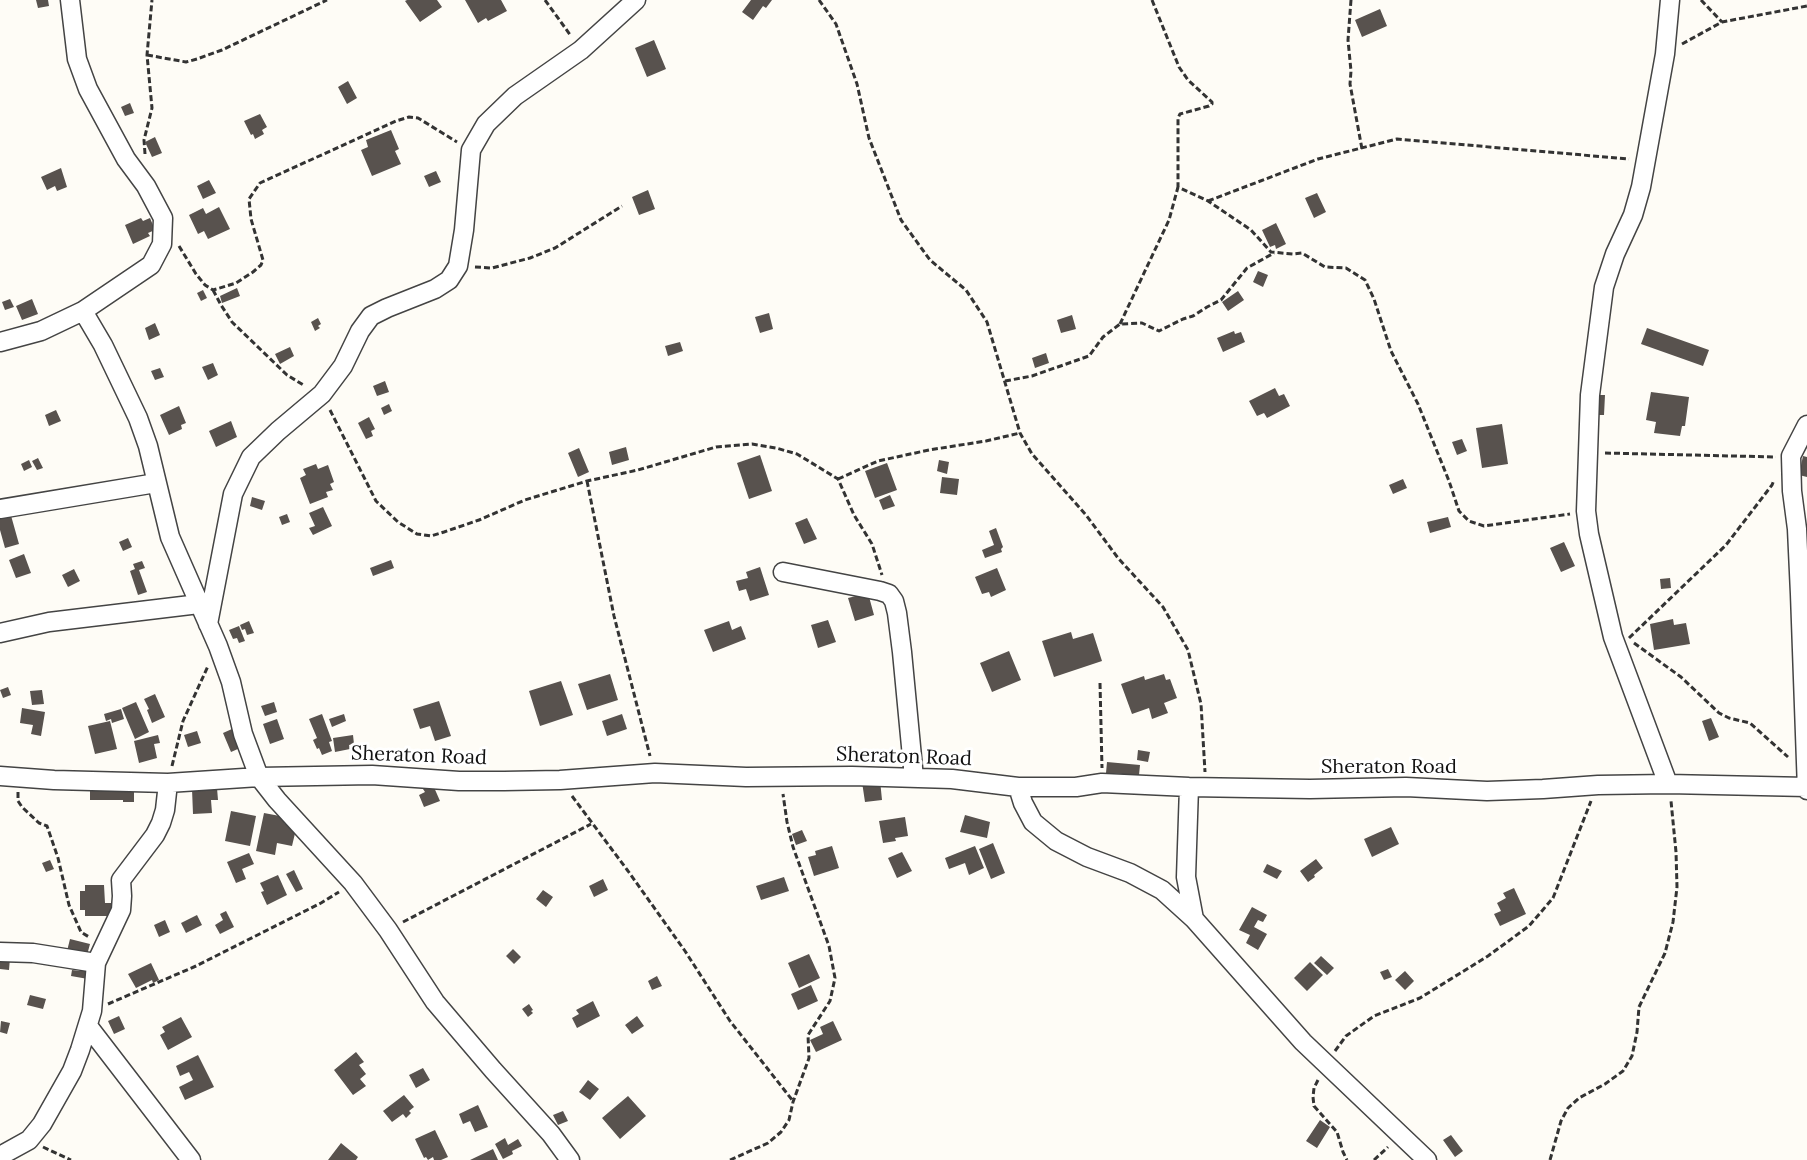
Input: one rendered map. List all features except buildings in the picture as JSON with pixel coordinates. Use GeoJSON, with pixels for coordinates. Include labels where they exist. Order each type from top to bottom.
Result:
{"type":"FeatureCollection","features":[{"type":"Feature","properties":{"kind":"street"},"geometry":{"type":"LineString","coordinates":[[0,342],[41,331],[83,311],[151,265],[162,244],[163,218],[146,186],[126,159],[88,89],[77,59],[70,0]]}},
{"type":"Feature","properties":{"kind":"street"},"geometry":{"type":"LineString","coordinates":[[208,624],[233,494],[251,457],[322,394],[343,366],[371,316],[435,289],[449,280],[458,266],[464,230],[471,150],[486,124],[515,96],[581,50],[636,0]]}},
{"type":"Feature","properties":{"kind":"street"},"geometry":{"type":"LineString","coordinates":[[1668,784],[1613,637],[1589,534],[1586,511],[1590,395],[1604,287],[1615,254],[1633,215],[1641,187],[1665,54],[1670,0]]}},
{"type":"Feature","properties":{"kind":"street"},"geometry":{"type":"LineString","coordinates":[[83,311],[103,345],[138,418],[148,446],[170,537],[218,646],[231,682],[243,734],[259,777],[353,883],[388,930],[435,1002],[551,1134],[570,1160]]}},
{"type":"Feature","properties":{"kind":"street"},"geometry":{"type":"LineString","coordinates":[[1806,784],[1800,583],[1791,456],[1807,425]]}},
{"type":"Feature","properties":{"kind":"street"},"geometry":{"type":"LineString","coordinates":[[0,509],[156,483]]}},
{"type":"Feature","properties":{"kind":"street"},"geometry":{"type":"LineString","coordinates":[[783,572],[880,591],[889,594],[894,601],[908,701],[914,778]]}},
{"type":"Feature","properties":{"kind":"street"},"geometry":{"type":"LineString","coordinates":[[0,633],[49,622],[199,604]]}},
{"type":"Feature","properties":{"kind":"street","name":"Sheraton Road"},"geometry":{"type":"LineString","coordinates":[[7,776],[54,780],[168,783],[259,777],[372,775],[459,781],[560,780],[655,772],[706,776],[952,779],[1018,787],[1076,787],[1102,783],[1310,789],[1406,787],[1487,791],[1598,785],[1806,784]]}},
{"type":"Feature","properties":{"kind":"street"},"geometry":{"type":"LineString","coordinates":[[0,1156],[29,1140],[42,1124],[72,1071],[90,1018],[100,954],[121,910],[121,880],[160,823],[165,810],[168,783]]}},
{"type":"Feature","properties":{"kind":"street"},"geometry":{"type":"LineString","coordinates":[[1018,787],[1033,822],[1056,841],[1087,857],[1130,873],[1162,890],[1194,919],[1303,1042],[1427,1160]]}},
{"type":"Feature","properties":{"kind":"street"},"geometry":{"type":"LineString","coordinates":[[1194,919],[1186,877],[1197,787]]}},
{"type":"Feature","properties":{"kind":"street"},"geometry":{"type":"LineString","coordinates":[[0,952],[100,954]]}},
{"type":"Feature","properties":{"kind":"street"},"geometry":{"type":"LineString","coordinates":[[90,1018],[191,1160]]}},
{"type":"Feature","properties":{"kind":"path"},"geometry":{"type":"LineString","coordinates":[[146,186],[144,140],[152,108],[147,55],[152,0]]}},
{"type":"Feature","properties":{"kind":"path"},"geometry":{"type":"LineString","coordinates":[[147,55],[186,62],[196,59],[222,50],[327,0]]}},
{"type":"Feature","properties":{"kind":"path"},"geometry":{"type":"LineString","coordinates":[[545,0],[581,50]]}},
{"type":"Feature","properties":{"kind":"path"},"geometry":{"type":"LineString","coordinates":[[819,0],[836,24],[857,84],[869,138],[902,220],[930,260],[966,290],[987,322],[1020,433],[1032,454],[1086,515],[1118,558],[1163,607],[1188,650],[1201,704],[1205,761],[1197,787]]}},
{"type":"Feature","properties":{"kind":"path"},"geometry":{"type":"LineString","coordinates":[[1005,381],[1032,376],[1089,356],[1103,337],[1120,324],[1168,220],[1178,187],[1178,118],[1180,114],[1209,106],[1212,102],[1188,80],[1179,67],[1152,0]]}},
{"type":"Feature","properties":{"kind":"path"},"geometry":{"type":"LineString","coordinates":[[1351,0],[1348,40],[1350,84],[1362,148]]}},
{"type":"Feature","properties":{"kind":"path"},"geometry":{"type":"LineString","coordinates":[[1701,0],[1722,22]]}},
{"type":"Feature","properties":{"kind":"path"},"geometry":{"type":"LineString","coordinates":[[1665,54],[1722,22],[1807,6]]}},
{"type":"Feature","properties":{"kind":"path"},"geometry":{"type":"LineString","coordinates":[[213,290],[236,283],[261,265],[263,260],[251,219],[249,199],[260,183],[409,117],[418,118],[471,150]]}},
{"type":"Feature","properties":{"kind":"path"},"geometry":{"type":"LineString","coordinates":[[1208,201],[1318,159],[1397,139],[1645,161]]}},
{"type":"Feature","properties":{"kind":"path"},"geometry":{"type":"LineString","coordinates":[[1178,187],[1208,201],[1251,230],[1268,251],[1274,254]]}},
{"type":"Feature","properties":{"kind":"path"},"geometry":{"type":"LineString","coordinates":[[458,266],[492,268],[530,258],[555,248],[622,206]]}},
{"type":"Feature","properties":{"kind":"path"},"geometry":{"type":"LineString","coordinates":[[163,218],[196,274],[205,285],[213,290],[232,322],[287,375],[322,394],[376,501],[398,522],[417,534],[431,536],[444,532],[525,500],[587,481],[638,471],[716,447],[752,444],[797,454],[838,479],[854,515],[872,544],[889,594]]}},
{"type":"Feature","properties":{"kind":"path"},"geometry":{"type":"LineString","coordinates":[[1120,324],[1142,323],[1159,331],[1193,316],[1221,300],[1248,268],[1274,254],[1302,253],[1325,267],[1346,268],[1365,280],[1374,299],[1391,351],[1422,414],[1459,511],[1469,521],[1484,526],[1586,511]]}},
{"type":"Feature","properties":{"kind":"path"},"geometry":{"type":"LineString","coordinates":[[838,479],[878,461],[1020,433]]}},
{"type":"Feature","properties":{"kind":"path"},"geometry":{"type":"LineString","coordinates":[[1589,453],[1791,456]]}},
{"type":"Feature","properties":{"kind":"path"},"geometry":{"type":"LineString","coordinates":[[1776,475],[1772,485],[1726,545],[1628,639],[1681,677],[1719,713],[1750,723],[1806,784]]}},
{"type":"Feature","properties":{"kind":"path"},"geometry":{"type":"LineString","coordinates":[[587,481],[614,616],[655,772]]}},
{"type":"Feature","properties":{"kind":"path"},"geometry":{"type":"LineString","coordinates":[[168,783],[183,721],[218,646]]}},
{"type":"Feature","properties":{"kind":"path"},"geometry":{"type":"LineString","coordinates":[[1100,682],[1102,783]]}},
{"type":"Feature","properties":{"kind":"path"},"geometry":{"type":"LineString","coordinates":[[7,776],[19,794],[18,801],[39,823],[47,826],[58,858],[69,905],[81,932],[100,954]]}},
{"type":"Feature","properties":{"kind":"path"},"geometry":{"type":"LineString","coordinates":[[730,1160],[768,1143],[781,1132],[789,1120],[809,1058],[808,1035],[830,1001],[835,978],[829,946],[804,880],[789,830],[781,777]]}},
{"type":"Feature","properties":{"kind":"path"},"geometry":{"type":"LineString","coordinates":[[560,780],[653,907],[730,1021],[793,1102]]}},
{"type":"Feature","properties":{"kind":"path"},"geometry":{"type":"LineString","coordinates":[[1550,1160],[1561,1121],[1568,1108],[1579,1098],[1623,1071],[1632,1056],[1639,1007],[1665,953],[1673,922],[1677,887],[1674,821],[1668,784]]}},
{"type":"Feature","properties":{"kind":"path"},"geometry":{"type":"LineString","coordinates":[[1347,1160],[1337,1132],[1314,1106],[1314,1088],[1325,1064],[1346,1036],[1374,1016],[1420,998],[1488,956],[1528,926],[1553,897],[1598,785]]}},
{"type":"Feature","properties":{"kind":"path"},"geometry":{"type":"LineString","coordinates":[[388,930],[591,824]]}},
{"type":"Feature","properties":{"kind":"path"},"geometry":{"type":"LineString","coordinates":[[90,1018],[321,903],[353,883]]}},
{"type":"Feature","properties":{"kind":"path"},"geometry":{"type":"LineString","coordinates":[[29,1140],[71,1160]]}}]}
